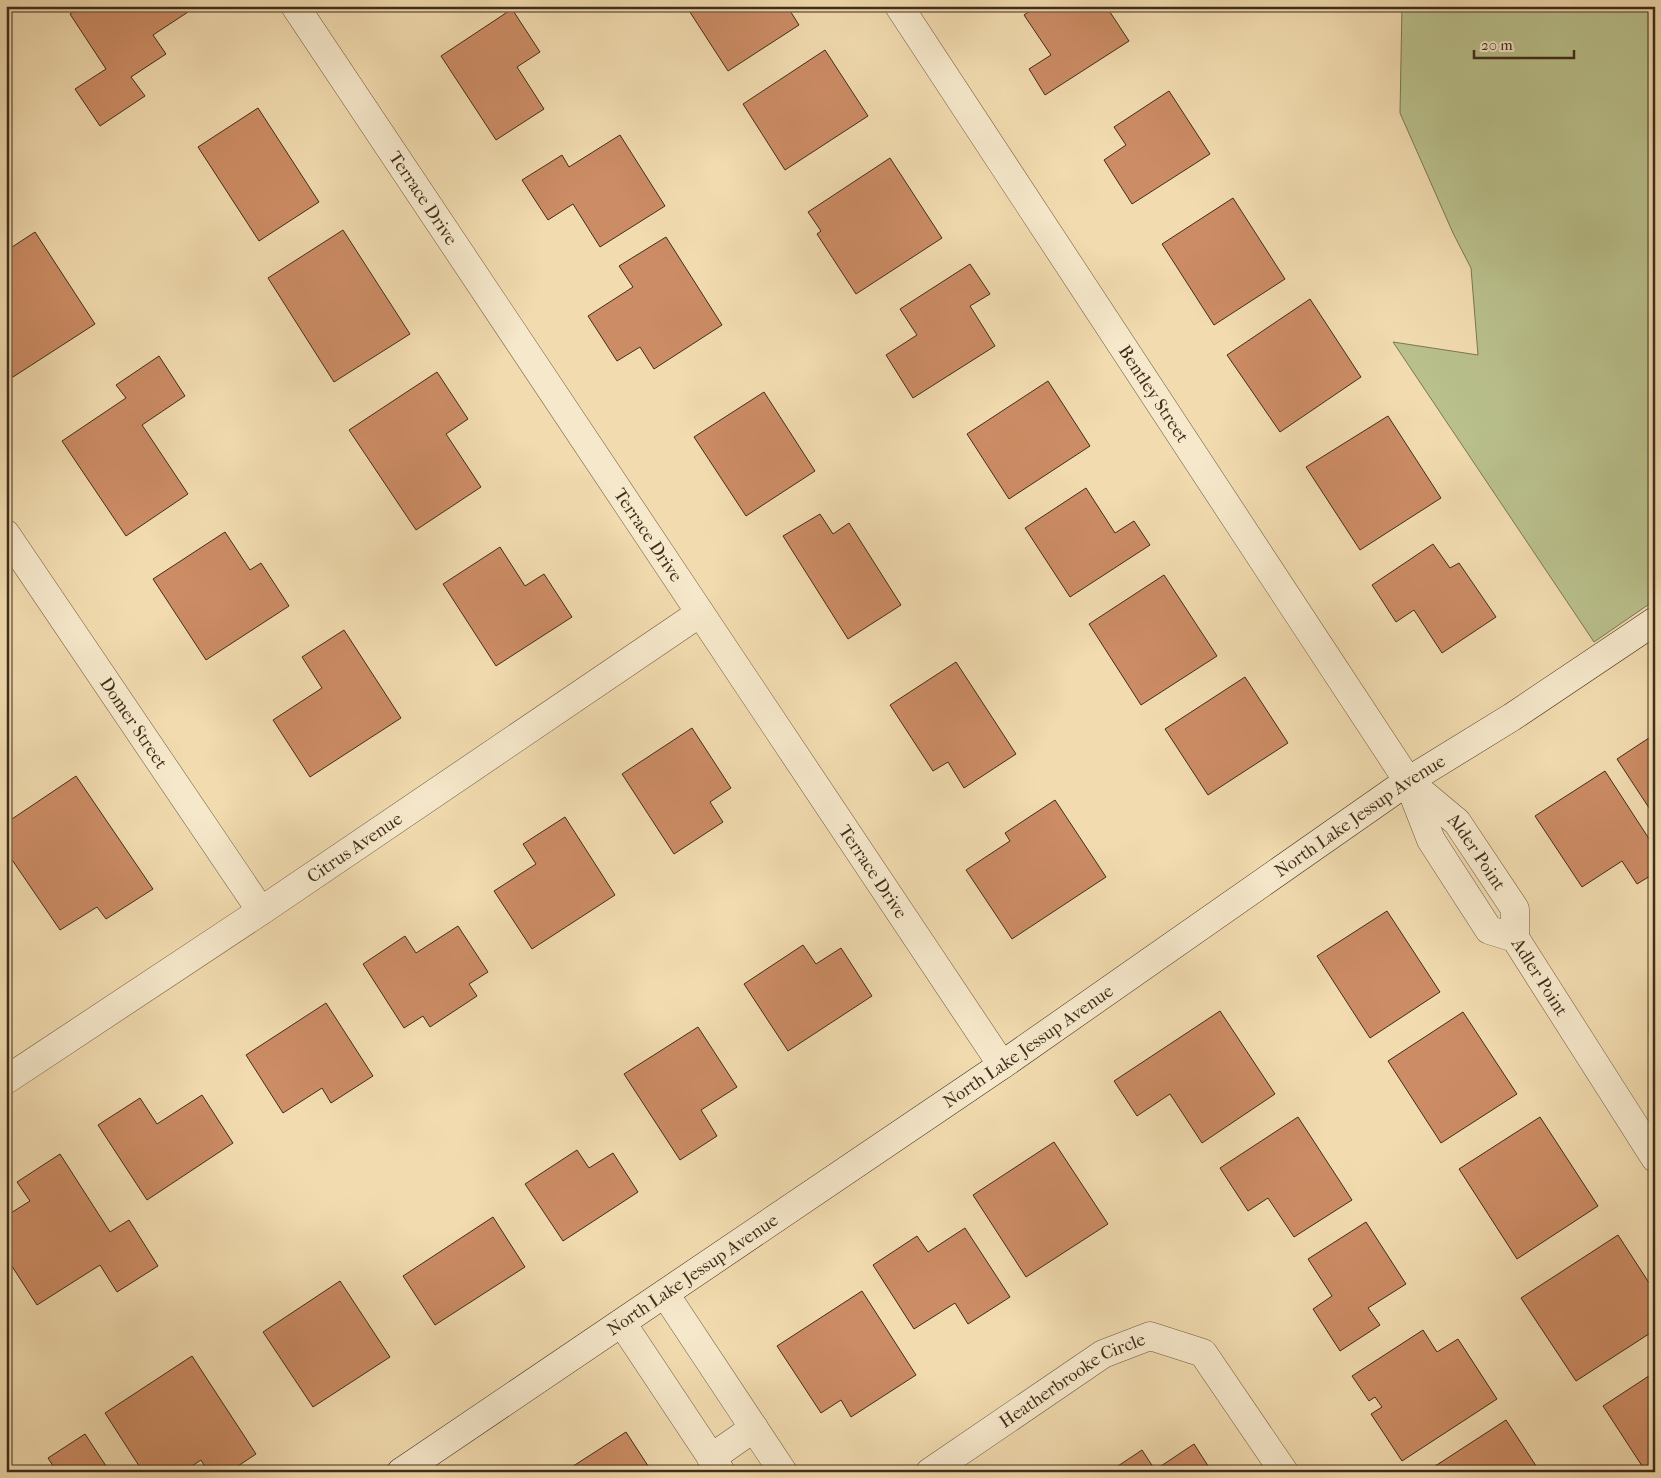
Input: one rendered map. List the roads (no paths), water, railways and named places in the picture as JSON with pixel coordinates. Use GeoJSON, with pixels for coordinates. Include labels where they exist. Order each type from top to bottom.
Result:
{"type":"FeatureCollection","features":[{"type":"Feature","properties":{"kind":"street","name":"Terrace Drive"},"geometry":{"type":"LineString","coordinates":[[295,6],[1002,1065]]}},
{"type":"Feature","properties":{"kind":"street","name":"Bentley Street"},"geometry":{"type":"LineString","coordinates":[[900,6],[1408,782]]}},
{"type":"Feature","properties":{"kind":"street","name":"Domer Street"},"geometry":{"type":"LineString","coordinates":[[6,534],[261,911]]}},
{"type":"Feature","properties":{"kind":"street","name":"Citrus Avenue"},"geometry":{"type":"LineString","coordinates":[[6,1080],[261,911],[700,613]]}},
{"type":"Feature","properties":{"kind":"street","name":"North Lake Jessup Avenue"},"geometry":{"type":"LineString","coordinates":[[401,1472],[1002,1065],[1408,782],[1512,717],[1655,621]]}},
{"type":"Feature","properties":{"kind":"street","name":"Adler Point"},"geometry":{"type":"LineString","coordinates":[[1408,782],[1431,840],[1489,930],[1515,938],[1655,1158]]}},
{"type":"Feature","properties":{"kind":"street"},"geometry":{"type":"LineString","coordinates":[[665,1294],[783,1472]]}},
{"type":"Feature","properties":{"kind":"street"},"geometry":{"type":"LineString","coordinates":[[622,1323],[716,1465],[754,1428]]}},
{"type":"Feature","properties":{"kind":"street","name":"Heatherbrooke Circle"},"geometry":{"type":"LineString","coordinates":[[930,1472],[1103,1354],[1150,1336],[1203,1353],[1284,1472]]}}]}
